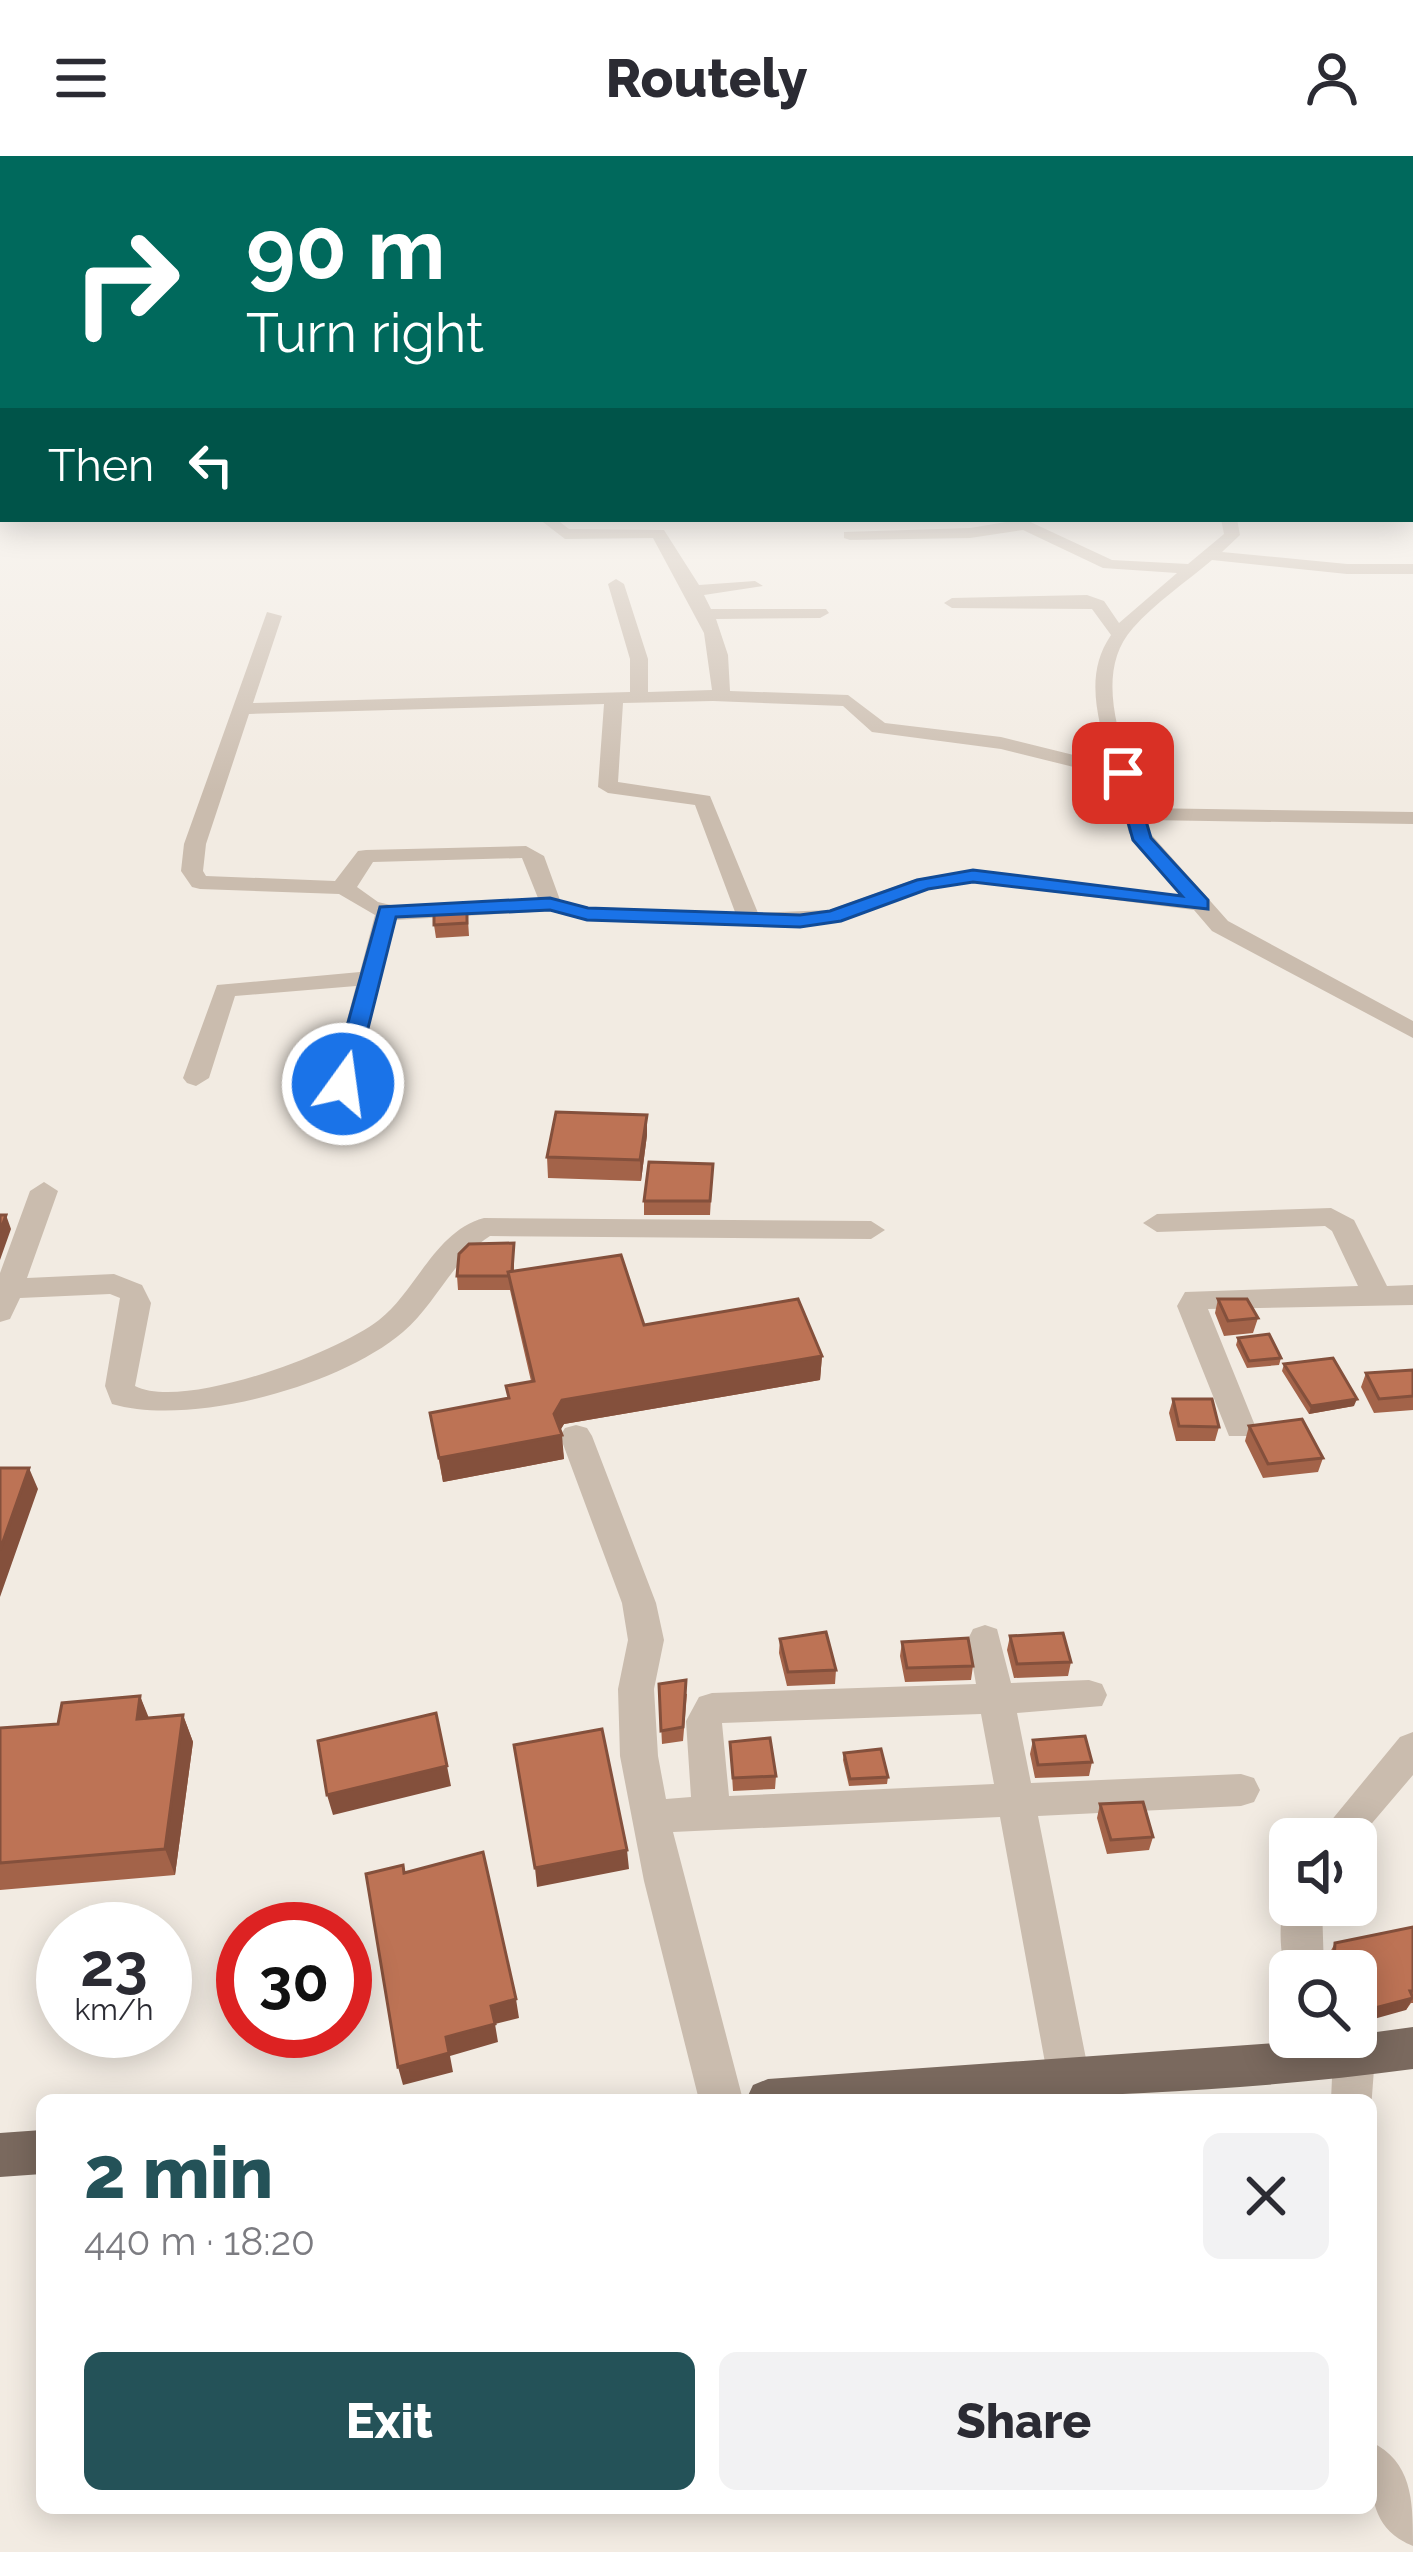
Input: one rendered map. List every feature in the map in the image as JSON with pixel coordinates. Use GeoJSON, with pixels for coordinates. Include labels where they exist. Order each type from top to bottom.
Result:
{"type":"FeatureCollection","features":[{"type":"Feature","properties":{"kind":"main road"},"geometry":{"type":"LineString","coordinates":[[1377,2050],[1413,2048]]}},
{"type":"Feature","properties":{"kind":"main road"},"geometry":{"type":"LineString","coordinates":[[854,2094],[1270,2058]]}},
{"type":"Feature","properties":{"kind":"main road"},"geometry":{"type":"LineString","coordinates":[[0,2155],[36,2152]]}},
{"type":"Feature","properties":{"kind":"street"},"geometry":{"type":"LineString","coordinates":[[679,570],[704,614],[722,666],[723,692],[716,696]]}},
{"type":"Feature","properties":{"kind":"street"},"geometry":{"type":"LineString","coordinates":[[1191,570],[1119,634],[1104,672],[1104,704],[1142,840],[1243,943],[1413,1031]]}},
{"type":"Feature","properties":{"kind":"street"},"geometry":{"type":"LineString","coordinates":[[616,584],[639,659],[638,698]]}},
{"type":"Feature","properties":{"kind":"street"},"geometry":{"type":"LineString","coordinates":[[691,591],[755,586]]}},
{"type":"Feature","properties":{"kind":"street"},"geometry":{"type":"LineString","coordinates":[[952,603],[1087,601],[1098,605],[1119,634]]}},
{"type":"Feature","properties":{"kind":"street"},"geometry":{"type":"LineString","coordinates":[[704,614],[820,613]]}},
{"type":"Feature","properties":{"kind":"street"},"geometry":{"type":"LineString","coordinates":[[273,616],[195,844],[194,878],[239,886],[344,887],[387,912],[550,904],[575,913],[749,919],[833,916],[924,884],[973,876],[1201,904]]}},
{"type":"Feature","properties":{"kind":"street"},"geometry":{"type":"LineString","coordinates":[[240,709],[716,696],[848,700],[879,728],[1001,743],[1123,773]]}},
{"type":"Feature","properties":{"kind":"street"},"geometry":{"type":"LineString","coordinates":[[614,699],[608,788],[703,800],[749,919]]}},
{"type":"Feature","properties":{"kind":"street"},"geometry":{"type":"LineString","coordinates":[[1134,814],[1413,818]]}},
{"type":"Feature","properties":{"kind":"street"},"geometry":{"type":"LineString","coordinates":[[344,887],[366,856],[526,852],[533,856],[550,904]]}},
{"type":"Feature","properties":{"kind":"street"},"geometry":{"type":"LineString","coordinates":[[343,1084],[387,912]]}},
{"type":"Feature","properties":{"kind":"street"},"geometry":{"type":"LineString","coordinates":[[196,1078],[225,990],[370,978]]}},
{"type":"Feature","properties":{"kind":"street"},"geometry":{"type":"LineString","coordinates":[[44,1190],[4,1301],[113,1284],[132,1292],[136,1303],[120,1386],[123,1396],[143,1402],[247,1390],[340,1355],[385,1332],[420,1300],[457,1246],[484,1227],[871,1230]]}},
{"type":"Feature","properties":{"kind":"street"},"geometry":{"type":"LineString","coordinates":[[1157,1223],[1331,1217],[1344,1226],[1377,1296]]}},
{"type":"Feature","properties":{"kind":"street"},"geometry":{"type":"LineString","coordinates":[[1240,1428],[1192,1306],[1195,1299],[1413,1295]]}},
{"type":"Feature","properties":{"kind":"street"},"geometry":{"type":"LineString","coordinates":[[577,1436],[639,1603],[646,1640],[636,1689],[639,1756],[720,2094]]}},
{"type":"Feature","properties":{"kind":"street"},"geometry":{"type":"LineString","coordinates":[[985,1639],[1069,2079]]}},
{"type":"Feature","properties":{"kind":"street"},"geometry":{"type":"LineString","coordinates":[[711,1812],[704,1721],[712,1708],[1089,1694]]}},
{"type":"Feature","properties":{"kind":"street"},"geometry":{"type":"LineString","coordinates":[[1353,1818],[1413,1748]]}},
{"type":"Feature","properties":{"kind":"street"},"geometry":{"type":"LineString","coordinates":[[651,1816],[1241,1790]]}},
{"type":"Feature","properties":{"kind":"street"},"geometry":{"type":"LineString","coordinates":[[1331,2058],[1350,2094]]}},
{"type":"Feature","properties":{"kind":"street"},"geometry":{"type":"LineString","coordinates":[[1377,2475],[1413,2521]]}},
{"type":"Feature","properties":{"kind":"building"},"geometry":{"type":"Polygon","coordinates":[[[467,907],[467,923],[434,925],[434,909],[467,907]]]}},
{"type":"Feature","properties":{"kind":"building"},"geometry":{"type":"Polygon","coordinates":[[[556,1112],[647,1115],[640,1160],[547,1157],[556,1112]]]}},
{"type":"Feature","properties":{"kind":"building"},"geometry":{"type":"Polygon","coordinates":[[[649,1162],[713,1164],[710,1201],[644,1201],[649,1162]]]}},
{"type":"Feature","properties":{"kind":"building"},"geometry":{"type":"Polygon","coordinates":[[[514,1243],[509,1276],[457,1276],[459,1254],[469,1244],[514,1243]]]}},
{"type":"Feature","properties":{"kind":"building"},"geometry":{"type":"Polygon","coordinates":[[[621,1255],[644,1325],[798,1299],[822,1356],[562,1400],[554,1414],[562,1435],[439,1458],[430,1413],[509,1398],[506,1386],[534,1381],[508,1272],[621,1255]]]}},
{"type":"Feature","properties":{"kind":"building"},"geometry":{"type":"Polygon","coordinates":[[[1218,1299],[1247,1299],[1258,1318],[1228,1321],[1218,1299]]]}},
{"type":"Feature","properties":{"kind":"building"},"geometry":{"type":"Polygon","coordinates":[[[1269,1334],[1281,1358],[1249,1361],[1238,1338],[1269,1334]]]}},
{"type":"Feature","properties":{"kind":"building"},"geometry":{"type":"Polygon","coordinates":[[[1333,1358],[1357,1399],[1311,1406],[1284,1364],[1333,1358]]]}},
{"type":"Feature","properties":{"kind":"building"},"geometry":{"type":"Polygon","coordinates":[[[1413,1370],[1413,1396],[1379,1399],[1366,1373],[1413,1370]]]}},
{"type":"Feature","properties":{"kind":"building"},"geometry":{"type":"Polygon","coordinates":[[[1173,1399],[1212,1399],[1219,1427],[1179,1426],[1173,1399]]]}},
{"type":"Feature","properties":{"kind":"building"},"geometry":{"type":"Polygon","coordinates":[[[1302,1419],[1323,1458],[1268,1464],[1249,1426],[1302,1419]]]}},
{"type":"Feature","properties":{"kind":"building"},"geometry":{"type":"Polygon","coordinates":[[[0,1468],[29,1468],[0,1550],[0,1468]]]}},
{"type":"Feature","properties":{"kind":"building"},"geometry":{"type":"Polygon","coordinates":[[[826,1632],[836,1670],[788,1672],[780,1639],[826,1632]]]}},
{"type":"Feature","properties":{"kind":"building"},"geometry":{"type":"Polygon","coordinates":[[[1063,1633],[1071,1662],[1017,1664],[1010,1636],[1063,1633]]]}},
{"type":"Feature","properties":{"kind":"building"},"geometry":{"type":"Polygon","coordinates":[[[968,1638],[973,1666],[907,1668],[902,1642],[968,1638]]]}},
{"type":"Feature","properties":{"kind":"building"},"geometry":{"type":"Polygon","coordinates":[[[686,1680],[683,1727],[661,1731],[659,1684],[686,1680]]]}},
{"type":"Feature","properties":{"kind":"building"},"geometry":{"type":"Polygon","coordinates":[[[140,1696],[137,1719],[183,1715],[165,1849],[0,1863],[0,1728],[58,1724],[62,1703],[140,1696]]]}},
{"type":"Feature","properties":{"kind":"building"},"geometry":{"type":"Polygon","coordinates":[[[436,1713],[447,1766],[327,1795],[318,1741],[436,1713]]]}},
{"type":"Feature","properties":{"kind":"building"},"geometry":{"type":"Polygon","coordinates":[[[602,1729],[627,1850],[535,1868],[514,1745],[602,1729]]]}},
{"type":"Feature","properties":{"kind":"building"},"geometry":{"type":"Polygon","coordinates":[[[1085,1736],[1092,1762],[1038,1765],[1033,1740],[1085,1736]]]}},
{"type":"Feature","properties":{"kind":"building"},"geometry":{"type":"Polygon","coordinates":[[[770,1738],[776,1776],[733,1778],[730,1742],[770,1738]]]}},
{"type":"Feature","properties":{"kind":"building"},"geometry":{"type":"Polygon","coordinates":[[[881,1749],[888,1777],[850,1779],[844,1753],[881,1749]]]}},
{"type":"Feature","properties":{"kind":"building"},"geometry":{"type":"Polygon","coordinates":[[[1143,1802],[1153,1837],[1111,1840],[1100,1804],[1143,1802]]]}},
{"type":"Feature","properties":{"kind":"building"},"geometry":{"type":"Polygon","coordinates":[[[483,1852],[516,1999],[491,2006],[495,2024],[446,2037],[449,2053],[398,2067],[366,1874],[403,1865],[404,1873],[483,1852]]]}},
{"type":"Feature","properties":{"kind":"building"},"geometry":{"type":"Polygon","coordinates":[[[1413,1927],[1413,1998],[1377,2007],[1377,1950],[1335,1950],[1335,1943],[1413,1927]]]}},
{"type":"Feature","properties":{"kind":"route"},"geometry":{"type":"LineString","coordinates":[[343,1084],[387,912],[550,904],[587,914],[800,921],[864,908],[924,884],[973,876],[1201,904],[1142,840],[1123,773]]}}]}
